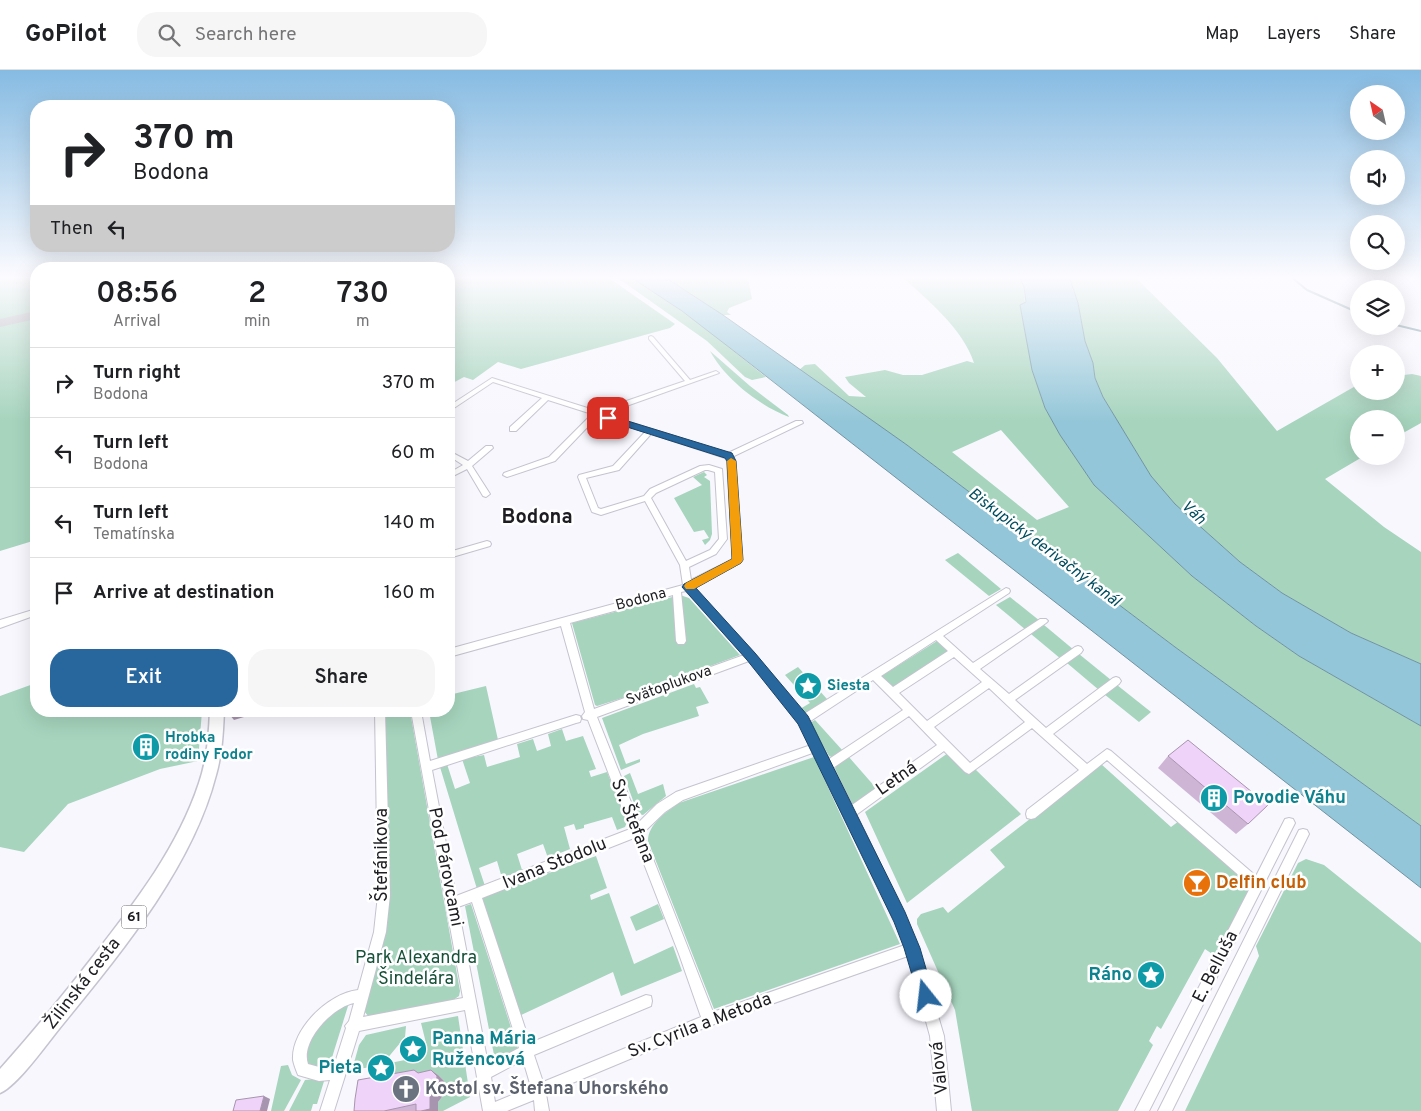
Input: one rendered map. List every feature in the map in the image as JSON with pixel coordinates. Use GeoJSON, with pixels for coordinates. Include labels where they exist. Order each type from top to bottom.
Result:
{"type":"FeatureCollection","features":[{"type":"Feature","properties":{"kind":"main road","name":"Žilinská cesta"},"geometry":{"type":"LineString","coordinates":[[0,1083],[50,1026],[128,926],[172,859],[190,826],[207,783],[214,750],[217,717]]}},
{"type":"Feature","properties":{"kind":"street"},"geometry":{"type":"LineString","coordinates":[[651,338],[689,382]]}},
{"type":"Feature","properties":{"kind":"street"},"geometry":{"type":"LineString","coordinates":[[507,475],[552,459],[596,414],[716,373]]}},
{"type":"Feature","properties":{"kind":"street"},"geometry":{"type":"LineString","coordinates":[[455,405],[492,380],[728,456],[799,423]]}},
{"type":"Feature","properties":{"kind":"street"},"geometry":{"type":"LineString","coordinates":[[513,429],[546,398]]}},
{"type":"Feature","properties":{"kind":"street"},"geometry":{"type":"LineString","coordinates":[[649,431],[616,468],[582,477],[595,510],[600,512],[647,498],[653,491],[703,468],[709,467],[719,471],[723,539],[712,552],[684,565]]}},
{"type":"Feature","properties":{"kind":"street"},"geometry":{"type":"LineString","coordinates":[[455,473],[468,465],[489,448]]}},
{"type":"Feature","properties":{"kind":"street","name":"Bodona"},"geometry":{"type":"LineString","coordinates":[[455,651],[564,620],[677,591],[737,560],[731,461],[728,456]]}},
{"type":"Feature","properties":{"kind":"street"},"geometry":{"type":"LineString","coordinates":[[455,457],[468,465],[486,494]]}},
{"type":"Feature","properties":{"kind":"street"},"geometry":{"type":"LineString","coordinates":[[647,498],[684,565],[688,587]]}},
{"type":"Feature","properties":{"kind":"street"},"geometry":{"type":"LineString","coordinates":[[721,500],[733,499]]}},
{"type":"Feature","properties":{"kind":"street"},"geometry":{"type":"LineString","coordinates":[[455,552],[487,544]]}},
{"type":"Feature","properties":{"kind":"street","name":"Valová"},"geometry":{"type":"LineString","coordinates":[[688,587],[751,656],[803,720],[850,812],[900,917],[912,948],[937,1036],[944,1111]]}},
{"type":"Feature","properties":{"kind":"street"},"geometry":{"type":"LineString","coordinates":[[677,591],[681,641]]}},
{"type":"Feature","properties":{"kind":"street"},"geometry":{"type":"LineString","coordinates":[[803,720],[1006,591]]}},
{"type":"Feature","properties":{"kind":"street"},"geometry":{"type":"LineString","coordinates":[[0,624],[30,614]]}},
{"type":"Feature","properties":{"kind":"street","name":"Sv. Štefana"},"geometry":{"type":"LineString","coordinates":[[564,620],[585,717],[636,832],[685,954],[709,1020]]}},
{"type":"Feature","properties":{"kind":"street"},"geometry":{"type":"LineString","coordinates":[[973,668],[1043,621]]}},
{"type":"Feature","properties":{"kind":"street"},"geometry":{"type":"LineString","coordinates":[[936,635],[1086,770]]}},
{"type":"Feature","properties":{"kind":"street"},"geometry":{"type":"LineString","coordinates":[[1008,700],[1078,650]]}},
{"type":"Feature","properties":{"kind":"street"},"geometry":{"type":"LineString","coordinates":[[892,692],[954,652]]}},
{"type":"Feature","properties":{"kind":"street","name":"Svätoplukova"},"geometry":{"type":"LineString","coordinates":[[426,767],[585,717],[751,656]]}},
{"type":"Feature","properties":{"kind":"street"},"geometry":{"type":"LineString","coordinates":[[874,675],[969,769],[1033,722]]}},
{"type":"Feature","properties":{"kind":"street"},"geometry":{"type":"LineString","coordinates":[[1046,734],[1116,681]]}},
{"type":"Feature","properties":{"kind":"street"},"geometry":{"type":"LineString","coordinates":[[926,726],[989,683]]}},
{"type":"Feature","properties":{"kind":"street"},"geometry":{"type":"LineString","coordinates":[[827,766],[910,710]]}},
{"type":"Feature","properties":{"kind":"street","name":"Štefánikova"},"geometry":{"type":"LineString","coordinates":[[327,1111],[352,1026],[363,996],[380,932],[384,895],[380,717]]}},
{"type":"Feature","properties":{"kind":"street","name":"Pod Párovcami"},"geometry":{"type":"LineString","coordinates":[[417,717],[490,1111]]}},
{"type":"Feature","properties":{"kind":"street","name":"Letná"},"geometry":{"type":"LineString","coordinates":[[850,812],[945,745]]}},
{"type":"Feature","properties":{"kind":"street","name":"Ivana Stodolu"},"geometry":{"type":"LineString","coordinates":[[451,904],[476,896],[636,832],[661,808],[680,796],[817,747]]}},
{"type":"Feature","properties":{"kind":"street"},"geometry":{"type":"LineString","coordinates":[[1031,814],[1107,754],[1258,885]]}},
{"type":"Feature","properties":{"kind":"street","name":"E. Belluša"},"geometry":{"type":"LineString","coordinates":[[1142,1111],[1290,823]]}},
{"type":"Feature","properties":{"kind":"street","name":"E. Belluša"},"geometry":{"type":"LineString","coordinates":[[1166,1111],[1303,834]]}},
{"type":"Feature","properties":{"kind":"street"},"geometry":{"type":"LineString","coordinates":[[476,896],[539,1090],[542,1111]]}},
{"type":"Feature","properties":{"kind":"street","name":"Sv. Cyrila a Metoda"},"geometry":{"type":"LineString","coordinates":[[490,1111],[709,1020],[912,948]]}},
{"type":"Feature","properties":{"kind":"street"},"geometry":{"type":"LineString","coordinates":[[339,1072],[319,1074],[303,1070],[299,1064],[301,1046],[313,1026],[333,1006],[353,996],[363,996]]}},
{"type":"Feature","properties":{"kind":"street"},"geometry":{"type":"LineString","coordinates":[[483,1074],[526,1051],[646,1001]]}},
{"type":"Feature","properties":{"kind":"street"},"geometry":{"type":"LineString","coordinates":[[352,1026],[470,1003]]}},
{"type":"Feature","properties":{"kind":"green space"},"geometry":{"type":"Polygon","coordinates":[[[0,325],[30,325],[30,542],[0,551],[0,325]]]}},
{"type":"Feature","properties":{"kind":"green space"},"geometry":{"type":"Polygon","coordinates":[[[455,325],[674,325],[670,328],[521,369],[498,362],[473,380],[464,377],[455,382],[455,325]]]}},
{"type":"Feature","properties":{"kind":"green space"},"geometry":{"type":"Polygon","coordinates":[[[684,325],[700,325],[766,377],[752,380],[745,377],[707,341],[684,325]]]}},
{"type":"Feature","properties":{"kind":"green space"},"geometry":{"type":"Polygon","coordinates":[[[951,325],[1026,325],[1032,370],[1045,408],[1060,435],[1094,485],[1192,576],[1256,626],[1299,656],[1421,726],[1421,826],[1175,647],[907,445],[799,370],[805,365],[815,364],[849,396],[866,397],[849,383],[845,377],[885,370],[903,375],[922,375],[967,361],[974,363],[962,339],[951,325]],[[1001,430],[952,452],[1037,520],[1069,507],[1001,430]]]}},
{"type":"Feature","properties":{"kind":"green space"},"geometry":{"type":"Polygon","coordinates":[[[1082,325],[1183,325],[1217,358],[1277,431],[1350,389],[1350,400],[1405,400],[1405,375],[1421,376],[1421,423],[1405,432],[1405,410],[1350,410],[1350,464],[1325,479],[1384,527],[1421,552],[1421,664],[1351,633],[1282,593],[1240,562],[1175,504],[1151,476],[1103,397],[1095,378],[1093,363],[1085,341],[1082,325]]]}},
{"type":"Feature","properties":{"kind":"green space"},"geometry":{"type":"Polygon","coordinates":[[[710,351],[789,417],[755,399],[744,390],[725,372],[710,351]]]}},
{"type":"Feature","properties":{"kind":"green space"},"geometry":{"type":"Polygon","coordinates":[[[704,472],[707,475],[704,477],[710,481],[712,534],[710,540],[705,545],[702,540],[709,538],[704,530],[694,532],[674,498],[702,485],[693,477],[704,472]]]}},
{"type":"Feature","properties":{"kind":"green space"},"geometry":{"type":"Polygon","coordinates":[[[958,553],[1001,589],[989,596],[945,560],[958,553]]]}},
{"type":"Feature","properties":{"kind":"green space"},"geometry":{"type":"Polygon","coordinates":[[[680,595],[689,598],[740,655],[635,694],[595,705],[572,623],[680,595]]]}},
{"type":"Feature","properties":{"kind":"green space"},"geometry":{"type":"Polygon","coordinates":[[[1010,597],[1040,621],[1026,630],[996,605],[1010,597]]]}},
{"type":"Feature","properties":{"kind":"green space"},"geometry":{"type":"Polygon","coordinates":[[[1044,625],[1074,650],[1061,659],[1031,634],[1044,625]]]}},
{"type":"Feature","properties":{"kind":"green space"},"geometry":{"type":"Polygon","coordinates":[[[937,641],[949,652],[893,689],[880,677],[937,641]]]}},
{"type":"Feature","properties":{"kind":"green space"},"geometry":{"type":"Polygon","coordinates":[[[1079,654],[1111,680],[1099,690],[1067,663],[1079,654]]]}},
{"type":"Feature","properties":{"kind":"green space"},"geometry":{"type":"Polygon","coordinates":[[[798,667],[827,699],[806,713],[800,709],[810,703],[785,675],[798,667]]]}},
{"type":"Feature","properties":{"kind":"green space"},"geometry":{"type":"Polygon","coordinates":[[[694,684],[696,688],[700,687],[709,703],[696,707],[699,716],[643,734],[619,745],[626,764],[640,759],[640,762],[621,770],[602,718],[694,684]]]}},
{"type":"Feature","properties":{"kind":"green space"},"geometry":{"type":"Polygon","coordinates":[[[30,685],[30,717],[202,717],[198,761],[160,769],[68,804],[24,852],[0,847],[0,696],[30,685]]]}},
{"type":"Feature","properties":{"kind":"green space"},"geometry":{"type":"Polygon","coordinates":[[[1117,685],[1151,712],[1139,722],[1104,694],[1117,685]]]}},
{"type":"Feature","properties":{"kind":"green space"},"geometry":{"type":"Polygon","coordinates":[[[486,686],[498,740],[438,760],[430,717],[455,717],[455,694],[486,686]]]}},
{"type":"Feature","properties":{"kind":"green space","name":"Park Alexandra Šindelára"},"geometry":{"type":"Polygon","coordinates":[[[384,717],[411,717],[460,991],[459,996],[453,1000],[369,1017],[364,1011],[383,944],[388,914],[384,717]]]}},
{"type":"Feature","properties":{"kind":"green space"},"geometry":{"type":"Polygon","coordinates":[[[815,720],[843,751],[834,758],[829,756],[810,723],[815,720]]]}},
{"type":"Feature","properties":{"kind":"green space"},"geometry":{"type":"Polygon","coordinates":[[[562,729],[566,741],[583,736],[596,769],[589,771],[591,777],[607,772],[627,822],[625,827],[617,830],[612,817],[584,825],[584,828],[576,830],[574,824],[564,827],[570,849],[548,858],[543,844],[517,854],[522,870],[502,878],[497,861],[479,868],[485,886],[477,889],[440,767],[447,764],[455,789],[470,783],[462,759],[484,755],[487,767],[520,757],[517,744],[533,739],[537,751],[551,746],[548,734],[562,729]]]}},
{"type":"Feature","properties":{"kind":"green space"},"geometry":{"type":"Polygon","coordinates":[[[948,753],[968,774],[975,769],[1021,814],[907,903],[865,812],[948,753]]]}},
{"type":"Feature","properties":{"kind":"green space"},"geometry":{"type":"Polygon","coordinates":[[[848,756],[876,788],[852,806],[835,769],[837,763],[848,756]]]}},
{"type":"Feature","properties":{"kind":"green space"},"geometry":{"type":"Polygon","coordinates":[[[814,757],[900,944],[714,1009],[648,841],[651,829],[659,819],[679,803],[814,757]]]}},
{"type":"Feature","properties":{"kind":"green space"},"geometry":{"type":"Polygon","coordinates":[[[1101,764],[1171,827],[1179,821],[1245,879],[1249,891],[1215,956],[1205,949],[1161,1029],[1157,1026],[1149,1041],[1153,1045],[1118,1111],[972,1111],[955,1010],[917,924],[917,919],[921,914],[943,907],[948,913],[1005,867],[990,850],[1101,764]]]}},
{"type":"Feature","properties":{"kind":"green space"},"geometry":{"type":"Polygon","coordinates":[[[630,773],[638,794],[663,784],[666,796],[643,815],[638,814],[624,776],[630,773]]]}},
{"type":"Feature","properties":{"kind":"green space"},"geometry":{"type":"Polygon","coordinates":[[[596,856],[607,888],[590,895],[591,900],[609,893],[634,964],[673,946],[682,971],[621,996],[613,972],[519,1016],[501,954],[480,898],[596,856]]]}},
{"type":"Feature","properties":{"kind":"green space"},"geometry":{"type":"Polygon","coordinates":[[[1306,859],[1324,865],[1421,943],[1421,1111],[1185,1111],[1259,956],[1256,946],[1298,863],[1306,859]]]}},
{"type":"Feature","properties":{"kind":"green space"},"geometry":{"type":"Polygon","coordinates":[[[471,904],[518,1049],[495,1060],[465,906],[471,904]]]}},
{"type":"Feature","properties":{"kind":"green space"},"geometry":{"type":"Polygon","coordinates":[[[658,904],[664,919],[636,931],[630,917],[658,904]]]}},
{"type":"Feature","properties":{"kind":"green space"},"geometry":{"type":"Polygon","coordinates":[[[345,1004],[348,1006],[330,1064],[309,1068],[304,1062],[305,1053],[317,1027],[329,1013],[345,1004]]]}},
{"type":"Feature","properties":{"kind":"green space"},"geometry":{"type":"Polygon","coordinates":[[[458,1016],[470,1097],[443,1111],[438,1111],[438,1102],[444,1094],[444,1081],[439,1076],[369,1085],[377,1066],[352,1070],[359,1045],[366,1035],[406,1026],[405,1037],[386,1060],[385,1064],[420,1057],[427,1047],[421,1023],[458,1016]]]}},
{"type":"Feature","properties":{"kind":"green space"},"geometry":{"type":"Polygon","coordinates":[[[288,1065],[292,1075],[301,1080],[284,1111],[271,1111],[281,1066],[288,1065]]]}},
{"type":"Feature","properties":{"kind":"green space"},"geometry":{"type":"Polygon","coordinates":[[[325,1078],[317,1104],[313,1104],[311,1111],[289,1111],[305,1080],[325,1078]]]}},
{"type":"Feature","properties":{"kind":"water"},"geometry":{"type":"Polygon","coordinates":[[[700,325],[737,325],[907,445],[1175,647],[1421,826],[1421,888],[700,325]]]}},
{"type":"Feature","properties":{"kind":"water"},"geometry":{"type":"Polygon","coordinates":[[[1024,325],[1082,325],[1085,341],[1093,363],[1095,378],[1103,397],[1151,476],[1175,504],[1240,562],[1282,593],[1351,633],[1421,664],[1421,726],[1299,656],[1256,626],[1192,576],[1094,485],[1060,435],[1045,408],[1032,370],[1024,325]]]}},
{"type":"Feature","properties":{"kind":"building"},"geometry":{"type":"Polygon","coordinates":[[[147,740],[146,747],[138,749],[139,742],[147,740]]]}},
{"type":"Feature","properties":{"kind":"building"},"geometry":{"type":"Polygon","coordinates":[[[1188,740],[1268,805],[1248,824],[1168,756],[1188,740]]]}},
{"type":"Feature","properties":{"kind":"building","name":"Kostol sv. Štefana Uhorského"},"geometry":{"type":"Polygon","coordinates":[[[414,1070],[418,1073],[431,1070],[437,1076],[436,1089],[430,1097],[430,1109],[416,1111],[416,1104],[384,1111],[354,1111],[358,1080],[414,1070]]]}},
{"type":"Feature","properties":{"kind":"building"},"geometry":{"type":"Polygon","coordinates":[[[264,1096],[260,1111],[233,1111],[236,1100],[264,1096]]]}},
{"type":"Feature","properties":{"kind":"waterway"},"geometry":{"type":"LineString","coordinates":[[1405,327],[1421,331]]}},
{"type":"Feature","properties":{"kind":"slow traffic"},"geometry":{"type":"LineString","coordinates":[[690,586],[737,560],[731,461]]}},
{"type":"Feature","properties":{"kind":"place","name":"Siesta"},"geometry":{"type":"Point","coordinates":[808,686]}},
{"type":"Feature","properties":{"kind":"place","name":"Hrobka rodiny Fodor"},"geometry":{"type":"Point","coordinates":[146,747]}},
{"type":"Feature","properties":{"kind":"place","name":"Povodie Váhu"},"geometry":{"type":"Point","coordinates":[1214,798]}},
{"type":"Feature","properties":{"kind":"place","name":"Delfin club"},"geometry":{"type":"Point","coordinates":[1197,883]}},
{"type":"Feature","properties":{"kind":"place","name":"Ráno"},"geometry":{"type":"Point","coordinates":[1151,975]}},
{"type":"Feature","properties":{"kind":"place","name":"Panna Mária Ružencová"},"geometry":{"type":"Point","coordinates":[413,1049]}},
{"type":"Feature","properties":{"kind":"place","name":"Pieta"},"geometry":{"type":"Point","coordinates":[381,1068]}},
{"type":"Feature","properties":{"kind":"place","name":"Kostol sv. Štefana Uhorského"},"geometry":{"type":"Point","coordinates":[406,1089]}},
{"type":"Feature","properties":{"kind":"district","name":"Bodona"},"geometry":{"type":"Point","coordinates":[537,518]}},
{"type":"Feature","properties":{"kind":"route"},"geometry":{"type":"LineString","coordinates":[[608,418],[728,456],[731,461],[737,560],[688,587],[777,686],[803,720],[900,917],[912,948],[926,996]]}},
{"type":"Feature","properties":{"kind":"water label","name":"Váh"},"geometry":{"type":"Point","coordinates":[1193,513]}},
{"type":"Feature","properties":{"kind":"water label","name":"Biskupický derivačný kanál"},"geometry":{"type":"Point","coordinates":[1044,548]}}]}
